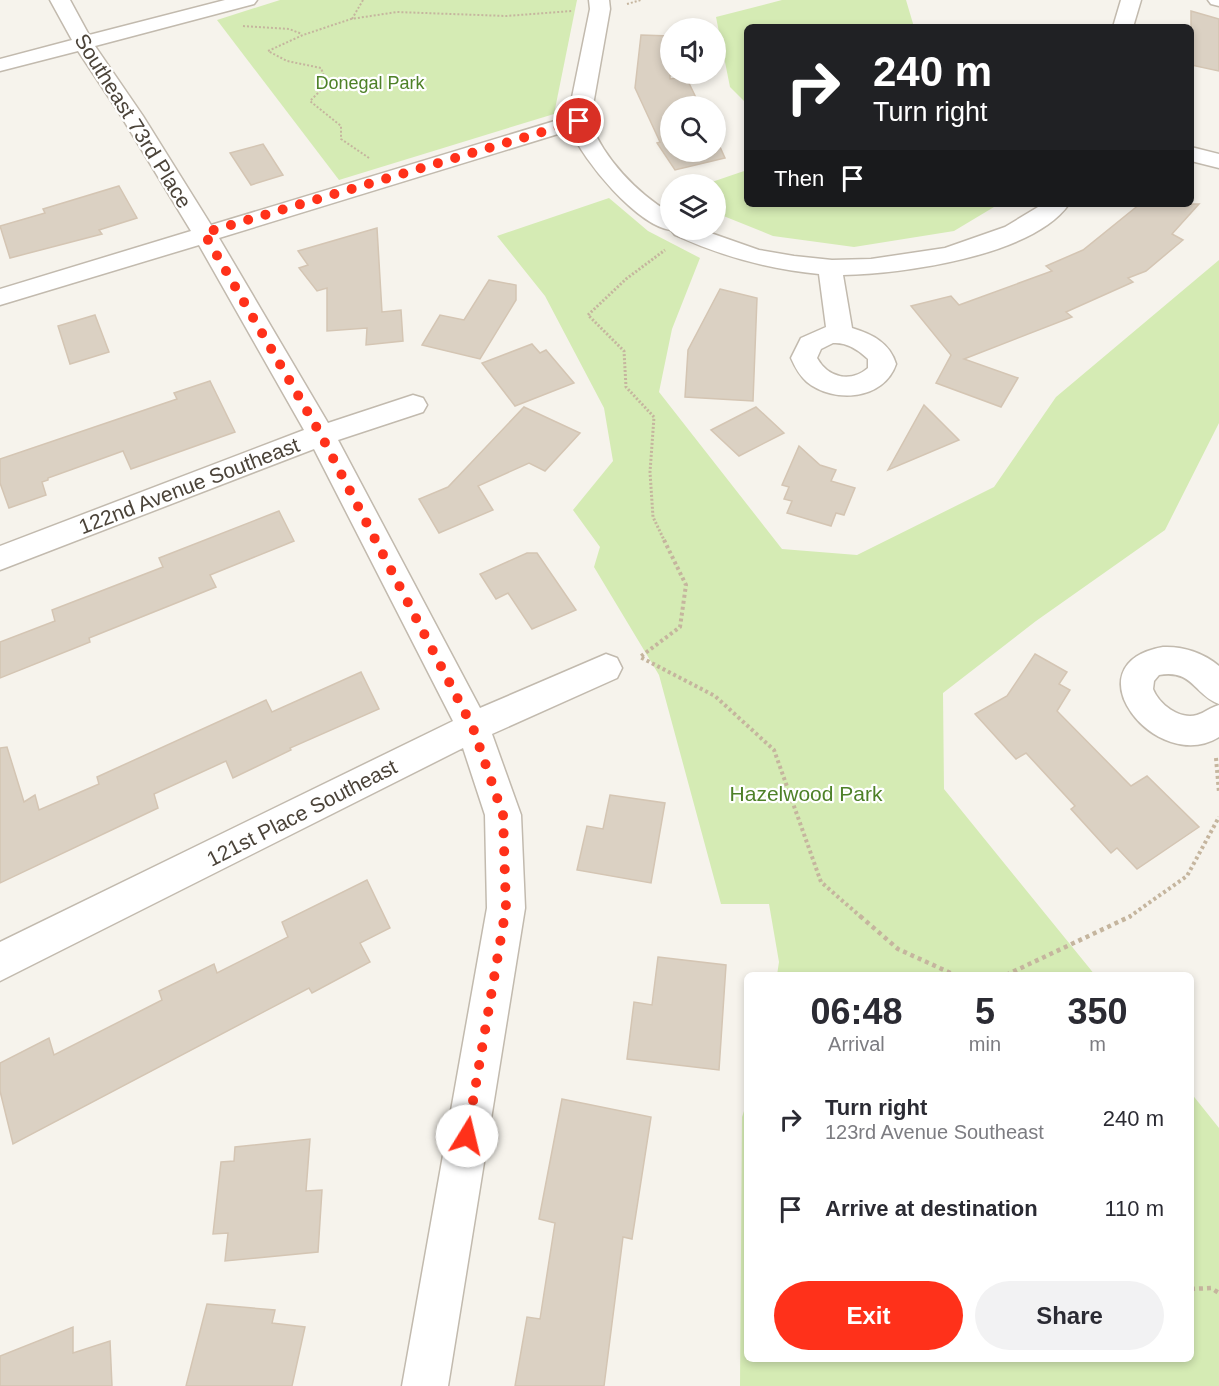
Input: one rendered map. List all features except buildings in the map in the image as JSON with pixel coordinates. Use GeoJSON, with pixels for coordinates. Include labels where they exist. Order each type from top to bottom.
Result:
{"type":"FeatureCollection","features":[{"type":"Feature","properties":{"kind":"street","name":"Southeast 73rd Place"},"geometry":{"type":"LineString","coordinates":[[60,0],[84,44],[132,116],[204,233],[321,435],[473,728],[503,815],[506,908],[425,1386]]}},
{"type":"Feature","properties":{"kind":"street"},"geometry":{"type":"LineString","coordinates":[[0,65],[248,0]]}},
{"type":"Feature","properties":{"kind":"street"},"geometry":{"type":"LineString","coordinates":[[1124,24],[1131,0]]}},
{"type":"Feature","properties":{"kind":"street"},"geometry":{"type":"LineString","coordinates":[[600,4],[579,121],[593,151],[633,196],[660,218]]}},
{"type":"Feature","properties":{"kind":"street"},"geometry":{"type":"LineString","coordinates":[[0,297],[204,233],[579,121]]}},
{"type":"Feature","properties":{"kind":"street"},"geometry":{"type":"LineString","coordinates":[[1194,155],[1219,161]]}},
{"type":"Feature","properties":{"kind":"street"},"geometry":{"type":"LineString","coordinates":[[708,240],[764,259],[830,268],[900,265],[963,252],[1024,227],[1053,207]]}},
{"type":"Feature","properties":{"kind":"street"},"geometry":{"type":"LineString","coordinates":[[830,268],[840,334]]}},
{"type":"Feature","properties":{"kind":"street","name":"122nd Avenue Southeast"},"geometry":{"type":"LineString","coordinates":[[0,558],[321,435],[413,405]]}},
{"type":"Feature","properties":{"kind":"street"},"geometry":{"type":"LineString","coordinates":[[1216,678],[1182,662],[1161,661],[1145,667],[1138,676],[1136,687],[1139,699],[1147,710],[1158,720],[1173,728],[1187,731],[1201,730],[1213,726],[1219,719]]}},
{"type":"Feature","properties":{"kind":"street","name":"121st Place Southeast"},"geometry":{"type":"LineString","coordinates":[[0,962],[473,728],[606,668]]}},
{"type":"Feature","properties":{"kind":"path"},"geometry":{"type":"LineString","coordinates":[[351,19],[363,0]]}},
{"type":"Feature","properties":{"kind":"path"},"geometry":{"type":"LineString","coordinates":[[379,181],[381,167],[340,139],[341,126],[310,101],[327,84],[321,68],[287,61],[268,51],[303,35],[351,19],[397,12],[506,16],[600,4]]}},
{"type":"Feature","properties":{"kind":"path"},"geometry":{"type":"LineString","coordinates":[[224,7],[239,24],[248,28],[289,29],[303,35]]}},
{"type":"Feature","properties":{"kind":"path"},"geometry":{"type":"LineString","coordinates":[[351,7],[360,8]]}},
{"type":"Feature","properties":{"kind":"path"},"geometry":{"type":"LineString","coordinates":[[656,256],[626,279],[588,315],[624,351],[626,387],[654,417],[650,472],[653,517],[686,585],[680,627],[640,657],[715,696],[774,750],[821,882],[898,949],[948,972]]}},
{"type":"Feature","properties":{"kind":"path"},"geometry":{"type":"LineString","coordinates":[[1012,972],[1128,918],[1187,876],[1219,817]]}},
{"type":"Feature","properties":{"kind":"path"},"geometry":{"type":"LineString","coordinates":[[1194,1289],[1211,1288],[1219,1293]]}},
{"type":"Feature","properties":{"kind":"green space","name":"Donegal Park"},"geometry":{"type":"Polygon","coordinates":[[[280,0],[577,0],[554,114],[339,180],[217,20],[280,0]]]}},
{"type":"Feature","properties":{"kind":"green space"},"geometry":{"type":"Polygon","coordinates":[[[782,0],[906,0],[913,24],[744,24],[744,101],[730,87],[726,67],[726,18],[716,18],[782,0]]]}},
{"type":"Feature","properties":{"kind":"green space"},"geometry":{"type":"Polygon","coordinates":[[[744,171],[744,207],[994,207],[954,231],[854,247],[773,236],[726,217],[726,177],[744,171]]]}},
{"type":"Feature","properties":{"kind":"green space","name":"Hazelwood Park"},"geometry":{"type":"Polygon","coordinates":[[[609,198],[648,231],[660,237],[660,240],[665,240],[700,258],[672,329],[659,392],[782,549],[857,555],[994,487],[1056,397],[1219,260],[1219,423],[1165,530],[1036,621],[943,693],[944,789],[1093,972],[777,972],[779,962],[769,904],[721,904],[659,675],[594,567],[600,547],[573,510],[613,461],[604,408],[545,296],[497,236],[609,198]]]}},
{"type":"Feature","properties":{"kind":"green space"},"geometry":{"type":"Polygon","coordinates":[[[1194,1097],[1219,1128],[1219,1386],[740,1386],[742,1117],[744,1111],[744,1362],[1194,1362],[1194,1097]]]}},
{"type":"Feature","properties":{"kind":"route"},"geometry":{"type":"LineString","coordinates":[[467,1136],[506,908],[503,815],[473,728],[321,435],[204,233],[579,121]]}}]}
